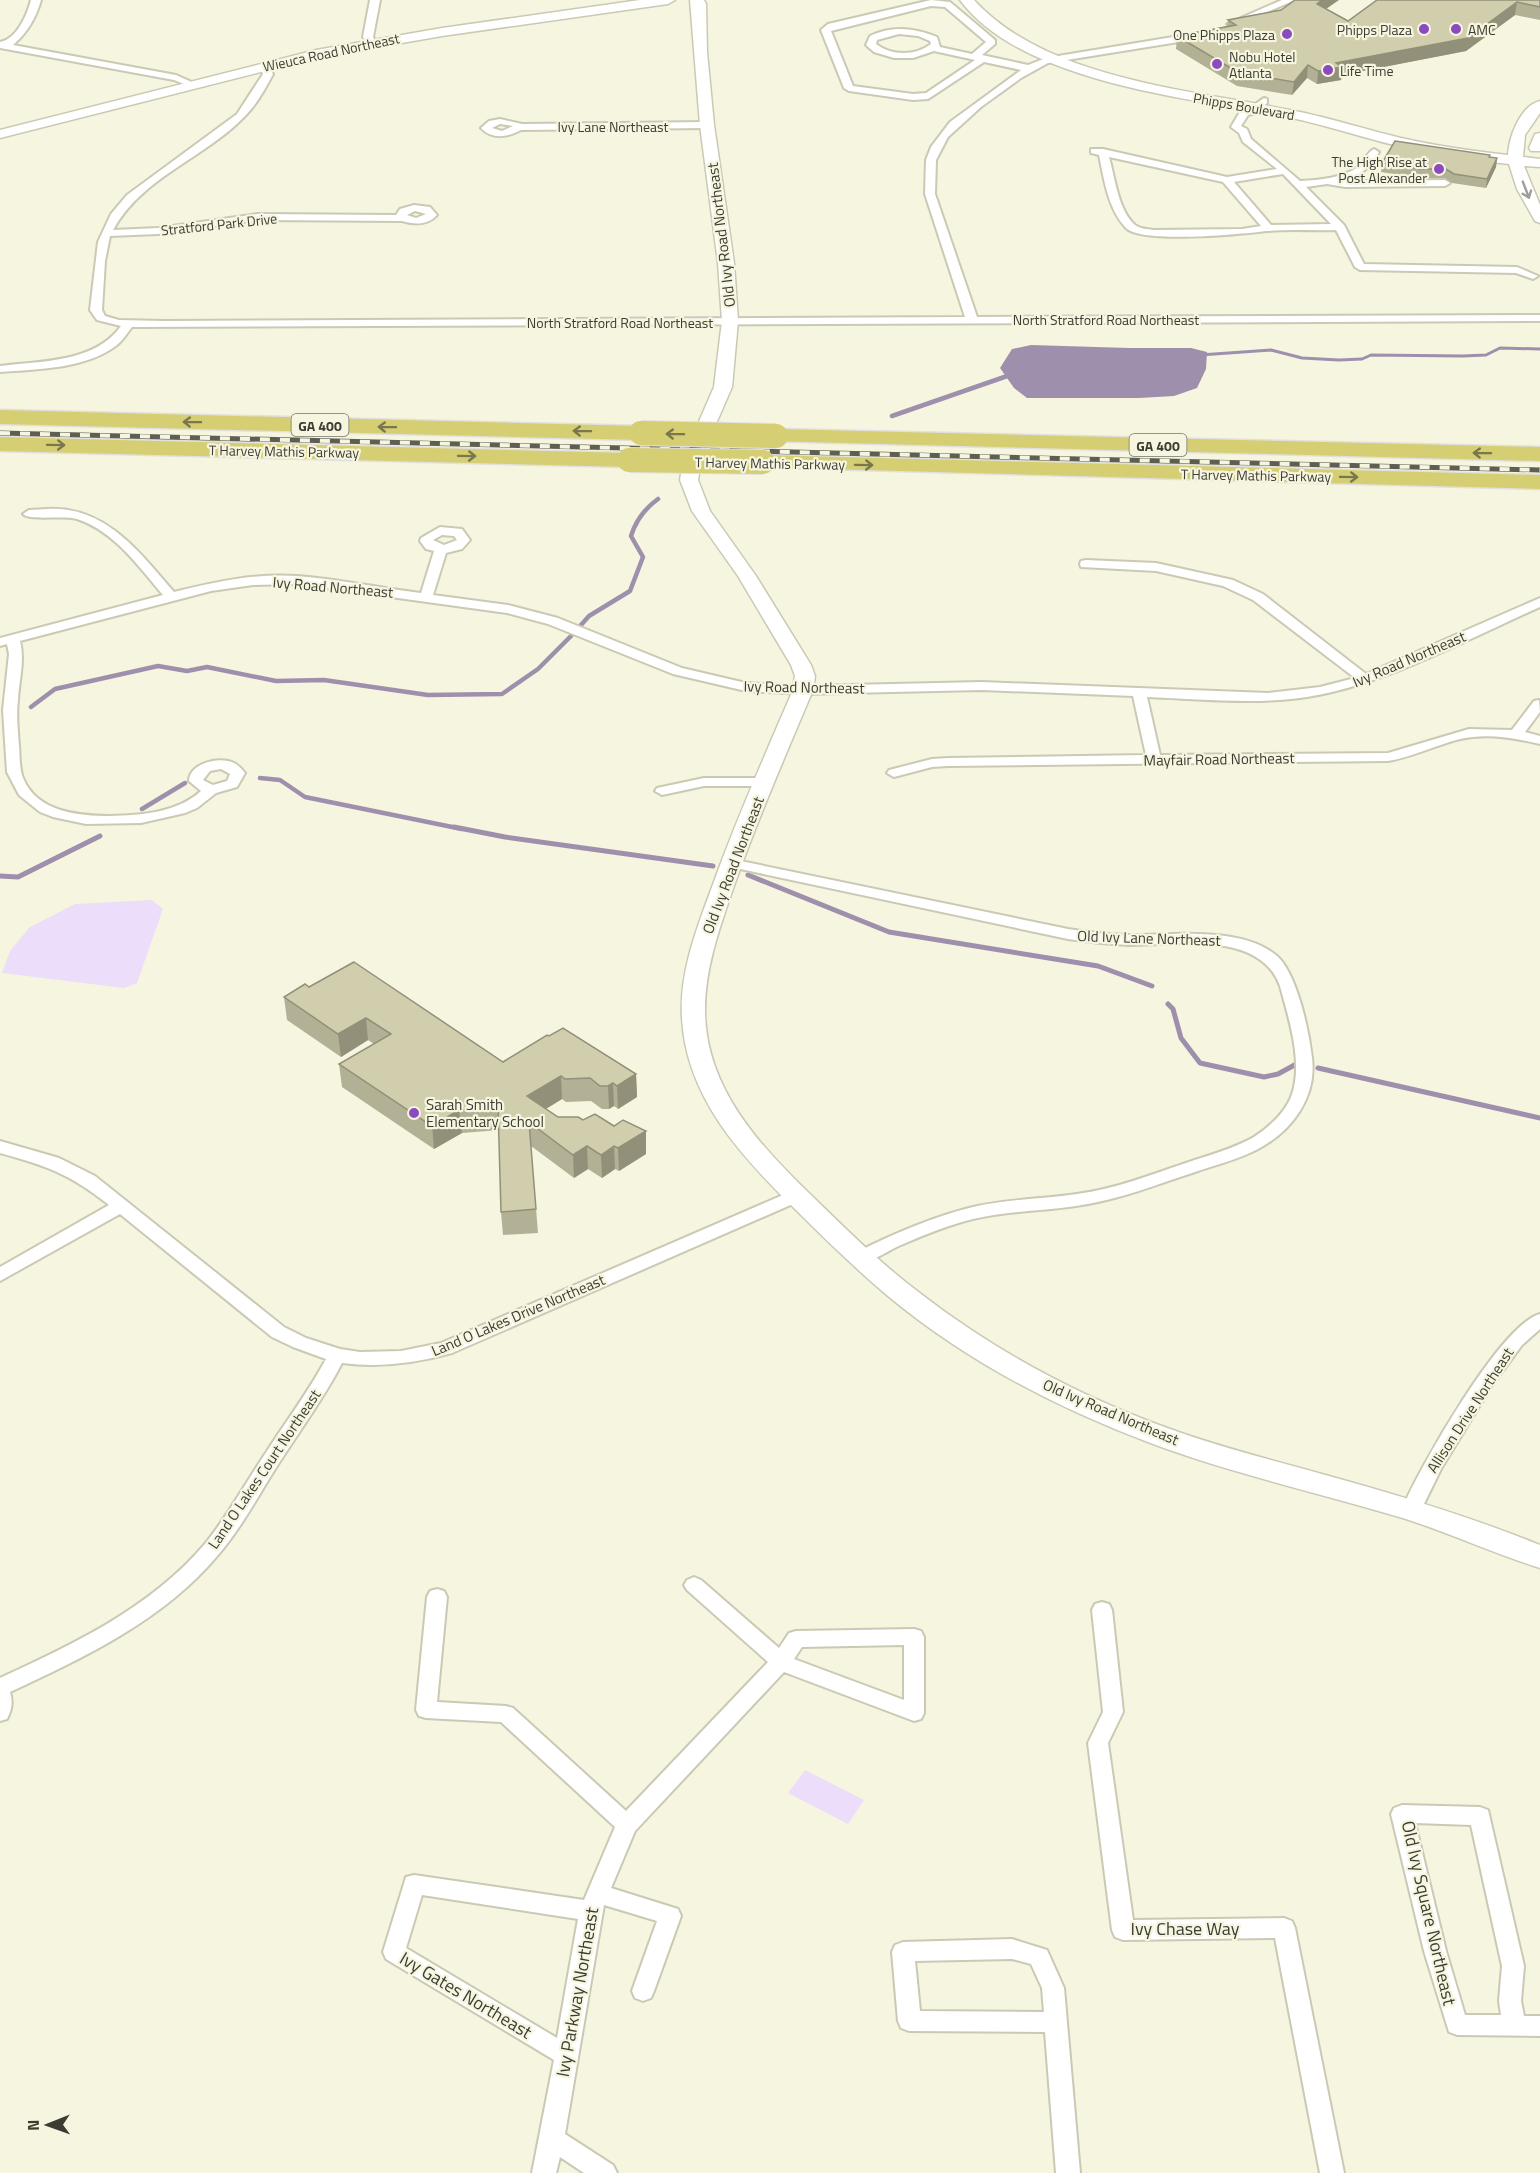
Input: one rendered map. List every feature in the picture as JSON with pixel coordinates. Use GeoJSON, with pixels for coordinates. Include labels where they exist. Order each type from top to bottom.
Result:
{"type":"FeatureCollection","features":[{"type":"Feature","properties":{"kind":"highway","name":"T Harvey Mathis Parkway"},"geometry":{"type":"LineString","coordinates":[[0,417],[1540,454]]}},
{"type":"Feature","properties":{"kind":"highway"},"geometry":{"type":"LineString","coordinates":[[776,436],[995,432],[1540,438]]}},
{"type":"Feature","properties":{"kind":"highway","name":"T Harvey Mathis Parkway"},"geometry":{"type":"LineString","coordinates":[[0,444],[1540,482]]}},
{"type":"Feature","properties":{"kind":"highway"},"geometry":{"type":"LineString","coordinates":[[1018,469],[1245,490],[1369,497],[1540,502]]}},
{"type":"Feature","properties":{"kind":"street"},"geometry":{"type":"LineString","coordinates":[[2,45],[14,39],[27,22],[36,0]]}},
{"type":"Feature","properties":{"kind":"street"},"geometry":{"type":"LineString","coordinates":[[371,43],[368,37],[375,0]]}},
{"type":"Feature","properties":{"kind":"street","name":"Wieuca Road Northeast"},"geometry":{"type":"LineString","coordinates":[[0,134],[264,66],[371,43],[621,4],[668,0]]}},
{"type":"Feature","properties":{"kind":"street","name":"Old Ivy Road Northeast"},"geometry":{"type":"LineString","coordinates":[[697,0],[707,125],[726,263],[730,321],[723,387],[693,456],[689,480],[701,511],[747,576],[801,665],[805,676],[803,690],[731,863],[705,936],[694,995],[695,1039],[704,1075],[722,1110],[760,1159],[861,1257],[912,1301],[961,1336],[1017,1370],[1079,1402],[1137,1427],[1197,1448],[1412,1509],[1540,1557]]}},
{"type":"Feature","properties":{"kind":"street","name":"Phipps Boulevard"},"geometry":{"type":"LineString","coordinates":[[967,0],[995,28],[1120,82],[1299,116],[1412,145],[1516,155],[1540,163]]}},
{"type":"Feature","properties":{"kind":"street","name":"Phipps Boulevard"},"geometry":{"type":"LineString","coordinates":[[982,0],[1008,26],[1060,57]]}},
{"type":"Feature","properties":{"kind":"street"},"geometry":{"type":"LineString","coordinates":[[1224,28],[1290,0]]}},
{"type":"Feature","properties":{"kind":"street"},"geometry":{"type":"LineString","coordinates":[[931,3],[947,4],[992,42],[978,58],[928,96],[913,97],[849,87],[826,30],[831,26],[931,3]]}},
{"type":"Feature","properties":{"kind":"street"},"geometry":{"type":"LineString","coordinates":[[933,48],[936,43],[934,39],[910,31],[881,34],[870,42],[875,49],[891,54],[914,55],[933,48],[1027,68]]}},
{"type":"Feature","properties":{"kind":"street"},"geometry":{"type":"LineString","coordinates":[[972,320],[930,194],[928,177],[930,161],[939,141],[955,122],[1027,68],[1060,57],[1204,34]]}},
{"type":"Feature","properties":{"kind":"street"},"geometry":{"type":"LineString","coordinates":[[2,45],[176,78],[191,84]]}},
{"type":"Feature","properties":{"kind":"street","name":"North Stratford Road Northeast"},"geometry":{"type":"LineString","coordinates":[[264,66],[268,74],[241,115],[194,152],[145,185],[132,197],[106,233],[102,246],[96,310],[101,318],[129,323],[1540,318]]}},
{"type":"Feature","properties":{"kind":"street"},"geometry":{"type":"LineString","coordinates":[[1540,105],[1518,134],[1516,155],[1527,196],[1540,218]]}},
{"type":"Feature","properties":{"kind":"street"},"geometry":{"type":"LineString","coordinates":[[1257,107],[1257,114],[1249,129],[1243,130],[1247,140],[1286,171],[1340,227],[1360,267],[1517,270],[1533,276]]}},
{"type":"Feature","properties":{"kind":"street","name":"Ivy Lane Northeast"},"geometry":{"type":"LineString","coordinates":[[519,127],[707,125]]}},
{"type":"Feature","properties":{"kind":"street","name":"Phipps Boulevard"},"geometry":{"type":"LineString","coordinates":[[1516,155],[1539,147]]}},
{"type":"Feature","properties":{"kind":"street"},"geometry":{"type":"LineString","coordinates":[[1286,171],[1227,180],[1098,152],[1115,201],[1130,226],[1137,230],[1154,233],[1242,232],[1268,228],[1340,227]]}},
{"type":"Feature","properties":{"kind":"street"},"geometry":{"type":"LineString","coordinates":[[1298,184],[1327,180],[1356,171],[1366,165],[1374,152]]}},
{"type":"Feature","properties":{"kind":"street"},"geometry":{"type":"LineString","coordinates":[[1227,180],[1268,228]]}},
{"type":"Feature","properties":{"kind":"street"},"geometry":{"type":"LineString","coordinates":[[1327,180],[1345,184],[1445,183]]}},
{"type":"Feature","properties":{"kind":"street","name":"Stratford Park Drive"},"geometry":{"type":"LineString","coordinates":[[106,233],[158,231],[228,220],[276,217],[403,218]]}},
{"type":"Feature","properties":{"kind":"street"},"geometry":{"type":"LineString","coordinates":[[0,369],[62,362],[93,353],[114,342],[129,323]]}},
{"type":"Feature","properties":{"kind":"street"},"geometry":{"type":"LineString","coordinates":[[29,514],[65,513],[88,518],[112,531],[170,596]]}},
{"type":"Feature","properties":{"kind":"street"},"geometry":{"type":"LineString","coordinates":[[426,597],[441,549]]}},
{"type":"Feature","properties":{"kind":"street"},"geometry":{"type":"LineString","coordinates":[[1086,564],[1165,568],[1228,583],[1257,597],[1365,679]]}},
{"type":"Feature","properties":{"kind":"street","name":"Ivy Road Northeast"},"geometry":{"type":"LineString","coordinates":[[7,640],[170,596],[233,583],[276,580],[318,582],[477,603],[532,614],[697,677],[746,687],[803,690],[982,686],[1268,697],[1310,693],[1365,679],[1540,602]]}},
{"type":"Feature","properties":{"kind":"street"},"geometry":{"type":"LineString","coordinates":[[7,640],[17,655],[10,726],[15,777],[26,795],[44,809],[58,816],[105,820],[148,819],[167,814],[205,797],[212,789]]}},
{"type":"Feature","properties":{"kind":"street"},"geometry":{"type":"LineString","coordinates":[[1140,692],[1140,704],[1154,760]]}},
{"type":"Feature","properties":{"kind":"street"},"geometry":{"type":"LineString","coordinates":[[1516,734],[1539,704]]}},
{"type":"Feature","properties":{"kind":"street","name":"Mayfair Road Northeast"},"geometry":{"type":"LineString","coordinates":[[894,773],[932,763],[948,762],[1388,757],[1416,752],[1464,734],[1489,732],[1516,734],[1540,740]]}},
{"type":"Feature","properties":{"kind":"street"},"geometry":{"type":"LineString","coordinates":[[662,791],[704,782],[765,782]]}},
{"type":"Feature","properties":{"kind":"street","name":"Old Ivy Lane Northeast"},"geometry":{"type":"LineString","coordinates":[[731,863],[1068,934],[1122,940],[1202,938],[1226,940],[1261,954],[1274,964],[1282,975],[1304,1052],[1306,1075],[1302,1092],[1294,1108],[1282,1123],[1266,1136],[1232,1154],[1124,1190],[1079,1199],[993,1209],[946,1219],[906,1234],[861,1257]]}},
{"type":"Feature","properties":{"kind":"street","name":"Land O Lakes Drive Northeast"},"geometry":{"type":"LineString","coordinates":[[0,1147],[53,1162],[89,1180],[278,1332],[305,1347],[336,1356],[367,1360],[394,1359],[446,1348],[796,1196]]}},
{"type":"Feature","properties":{"kind":"street"},"geometry":{"type":"LineString","coordinates":[[0,1275],[122,1205]]}},
{"type":"Feature","properties":{"kind":"street","name":"Allison Drive Northeast"},"geometry":{"type":"LineString","coordinates":[[1412,1509],[1426,1476],[1497,1364],[1515,1341],[1540,1320]]}},
{"type":"Feature","properties":{"kind":"street","name":"Land O Lakes Court Northeast"},"geometry":{"type":"LineString","coordinates":[[0,1687],[70,1655],[113,1632],[156,1603],[190,1573],[229,1526],[336,1356]]}},
{"type":"Feature","properties":{"kind":"street","name":"Ivy Parkway Northeast"},"geometry":{"type":"LineString","coordinates":[[544,2173],[552,2139],[593,1902],[627,1825],[781,1662],[796,1639],[914,1637],[914,1713],[781,1662],[694,1585]]}},
{"type":"Feature","properties":{"kind":"street"},"geometry":{"type":"LineString","coordinates":[[437,1597],[426,1710],[506,1714],[627,1825]]}},
{"type":"Feature","properties":{"kind":"street","name":"Ivy Chase Way"},"geometry":{"type":"LineString","coordinates":[[1102,1610],[1113,1712],[1098,1743],[1123,1930],[1284,1928],[1332,2173]]}},
{"type":"Feature","properties":{"kind":"street"},"geometry":{"type":"LineString","coordinates":[[0,1693],[0,1713]]}},
{"type":"Feature","properties":{"kind":"street","name":"Old Ivy Square Northeast"},"geometry":{"type":"LineString","coordinates":[[1515,2026],[1510,2001],[1512,1966],[1480,1816],[1402,1814],[1457,2025],[1515,2026],[1540,2026]]}},
{"type":"Feature","properties":{"kind":"street","name":"Ivy Gates Northeast"},"geometry":{"type":"LineString","coordinates":[[566,2055],[393,1952],[414,1884],[593,1902]]}},
{"type":"Feature","properties":{"kind":"street"},"geometry":{"type":"LineString","coordinates":[[593,1902],[670,1916],[643,1991]]}},
{"type":"Feature","properties":{"kind":"street"},"geometry":{"type":"LineString","coordinates":[[1057,2022],[909,2021],[903,1952],[1012,1949],[1039,1957],[1053,1988],[1057,2022],[1068,2173]]}},
{"type":"Feature","properties":{"kind":"street"},"geometry":{"type":"LineString","coordinates":[[552,2139],[604,2173]]}},
{"type":"Feature","properties":{"kind":"shaded area"},"geometry":{"type":"Polygon","coordinates":[[[1031,345],[1191,348],[1207,352],[1206,369],[1197,388],[1174,396],[1027,398],[1014,388],[1000,368],[1012,349],[1031,345]]]}},
{"type":"Feature","properties":{"kind":"shaded area"},"geometry":{"type":"Polygon","coordinates":[[[152,900],[163,909],[137,983],[124,988],[2,973],[10,951],[30,927],[75,904],[152,900]]]}},
{"type":"Feature","properties":{"kind":"shaded area"},"geometry":{"type":"Polygon","coordinates":[[[805,1770],[864,1800],[848,1824],[788,1793],[805,1770]]]}},
{"type":"Feature","properties":{"kind":"building"},"geometry":{"type":"Polygon","coordinates":[[[1295,0],[1322,0],[1317,4],[1348,21],[1377,0],[1540,0],[1540,7],[1517,2],[1468,38],[1336,63],[1342,67],[1318,71],[1308,65],[1294,82],[1239,73],[1177,36],[1236,25],[1228,20],[1281,10],[1295,0]]]}},
{"type":"Feature","properties":{"kind":"building"},"geometry":{"type":"Polygon","coordinates":[[[1395,141],[1490,155],[1489,157],[1497,158],[1487,179],[1454,174],[1446,169],[1420,169],[1382,163],[1395,141]]]}},
{"type":"Feature","properties":{"kind":"building"},"geometry":{"type":"Polygon","coordinates":[[[354,962],[503,1062],[563,1028],[636,1074],[617,1086],[613,1083],[600,1086],[590,1078],[565,1079],[561,1076],[527,1096],[558,1117],[578,1117],[583,1120],[595,1114],[614,1126],[623,1120],[646,1131],[618,1148],[614,1146],[601,1155],[587,1146],[573,1155],[529,1122],[536,1209],[501,1212],[498,1107],[459,1110],[432,1126],[339,1064],[391,1034],[366,1018],[338,1034],[284,997],[305,984],[309,987],[354,962]]]}},
{"type":"Feature","properties":{"kind":"waterway"},"geometry":{"type":"LineString","coordinates":[[1200,355],[1271,350],[1302,358],[1339,360],[1362,359],[1371,355],[1463,356],[1486,355],[1500,348],[1540,349]]}},
{"type":"Feature","properties":{"kind":"waterway"},"geometry":{"type":"LineString","coordinates":[[892,416],[1013,374]]}},
{"type":"Feature","properties":{"kind":"waterway"},"geometry":{"type":"LineString","coordinates":[[581,625],[589,616],[630,591],[643,557],[631,536],[641,515],[658,499]]}},
{"type":"Feature","properties":{"kind":"waterway"},"geometry":{"type":"LineString","coordinates":[[31,707],[55,689],[158,666],[187,671],[207,667],[276,681],[324,680],[428,695],[502,694],[538,669],[571,636]]}},
{"type":"Feature","properties":{"kind":"waterway"},"geometry":{"type":"LineString","coordinates":[[260,778],[280,780],[305,797],[462,829]]}},
{"type":"Feature","properties":{"kind":"waterway"},"geometry":{"type":"LineString","coordinates":[[142,809],[185,783]]}},
{"type":"Feature","properties":{"kind":"waterway"},"geometry":{"type":"LineString","coordinates":[[454,827],[505,837],[713,866]]}},
{"type":"Feature","properties":{"kind":"waterway"},"geometry":{"type":"LineString","coordinates":[[0,876],[18,877],[100,836]]}},
{"type":"Feature","properties":{"kind":"waterway"},"geometry":{"type":"LineString","coordinates":[[748,875],[889,932],[1098,966],[1152,986]]}},
{"type":"Feature","properties":{"kind":"waterway"},"geometry":{"type":"LineString","coordinates":[[1168,1004],[1173,1009],[1181,1038],[1200,1063],[1264,1077],[1278,1074],[1300,1062]]}},
{"type":"Feature","properties":{"kind":"waterway"},"geometry":{"type":"LineString","coordinates":[[1318,1068],[1540,1118]]}},
{"type":"Feature","properties":{"kind":"railway"},"geometry":{"type":"LineString","coordinates":[[0,433],[1540,470]]}},
{"type":"Feature","properties":{"kind":"place","name":"Phipps Plaza"},"geometry":{"type":"Point","coordinates":[1424,29]}},
{"type":"Feature","properties":{"kind":"place","name":"AMC"},"geometry":{"type":"Point","coordinates":[1456,29]}},
{"type":"Feature","properties":{"kind":"place","name":"One Phipps Plaza"},"geometry":{"type":"Point","coordinates":[1287,34]}},
{"type":"Feature","properties":{"kind":"place","name":"Nobu Hotel Atlanta"},"geometry":{"type":"Point","coordinates":[1217,64]}},
{"type":"Feature","properties":{"kind":"place","name":"Life Time"},"geometry":{"type":"Point","coordinates":[1328,70]}},
{"type":"Feature","properties":{"kind":"place","name":"The High Rise at Post Alexander"},"geometry":{"type":"Point","coordinates":[1439,169]}},
{"type":"Feature","properties":{"kind":"place","name":"Sarah Smith Elementary School"},"geometry":{"type":"Point","coordinates":[414,1113]}}]}
